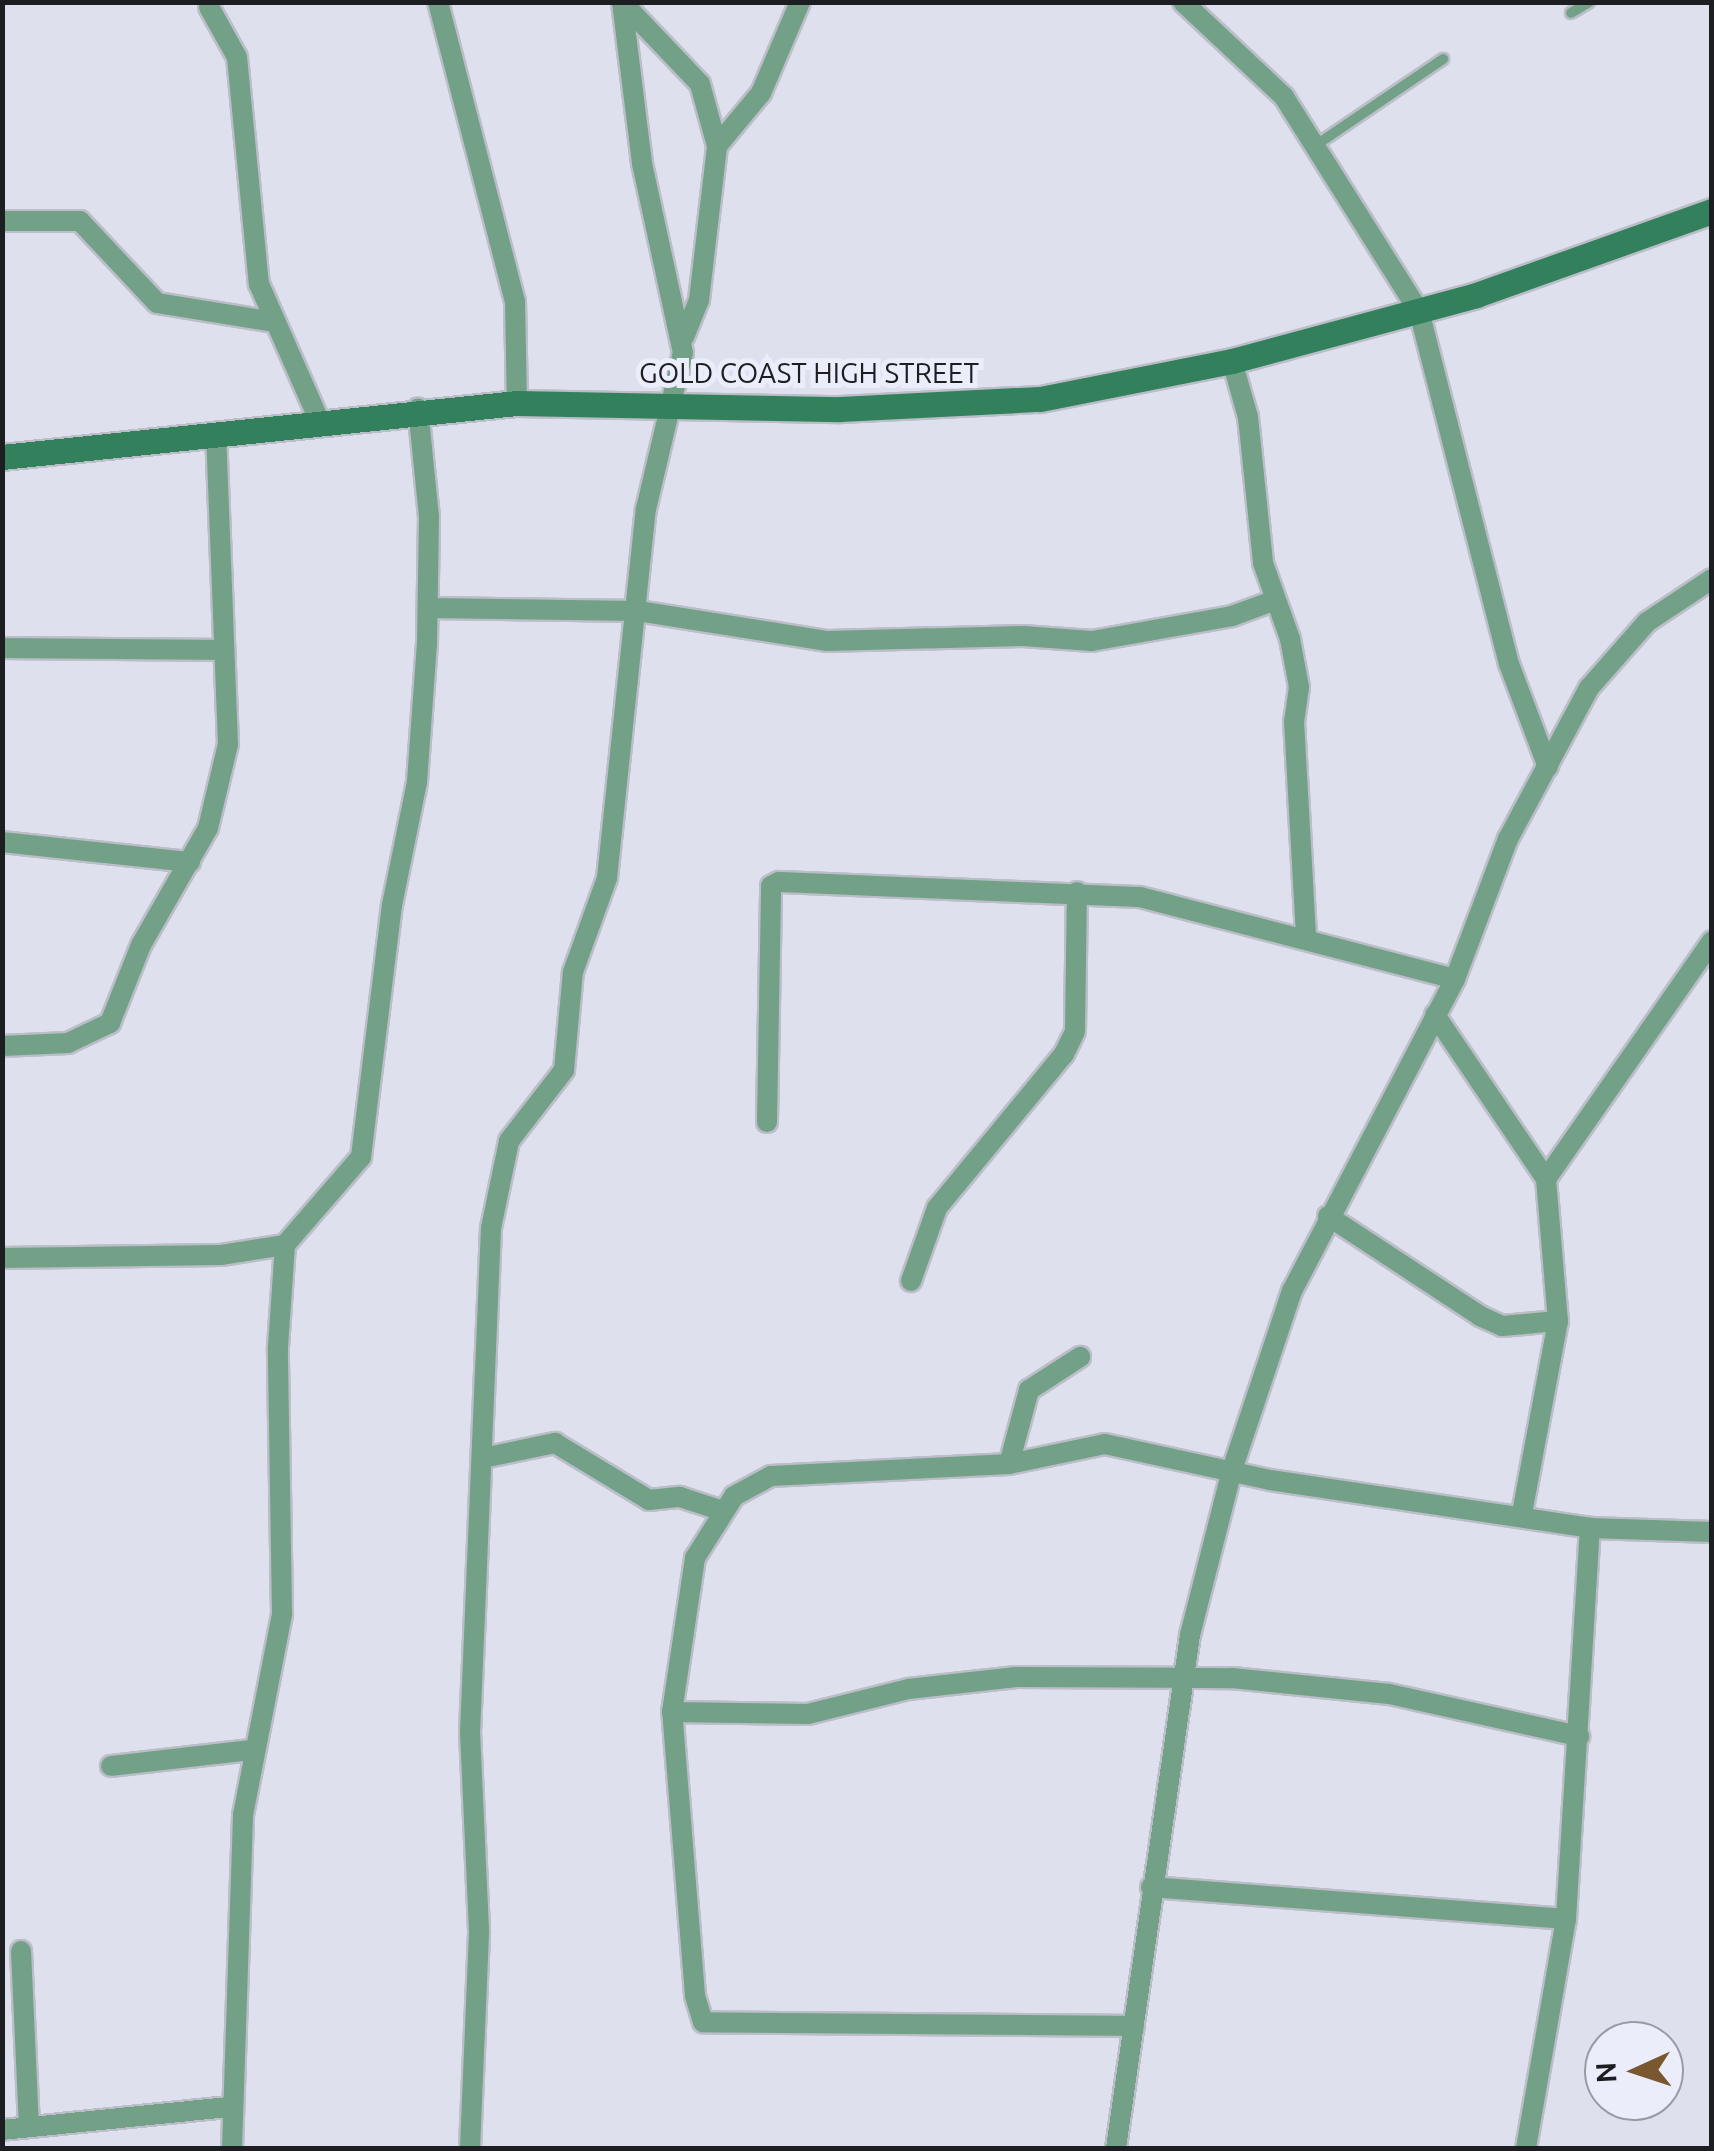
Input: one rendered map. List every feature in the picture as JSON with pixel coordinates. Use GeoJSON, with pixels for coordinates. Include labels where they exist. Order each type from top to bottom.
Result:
{"type":"FeatureCollection","features":[{"type":"Feature","properties":{"kind":"street"},"geometry":{"type":"LineString","coordinates":[[438,2],[516,301],[517,403]]}},
{"type":"Feature","properties":{"kind":"street"},"geometry":{"type":"LineString","coordinates":[[470,2148],[478,1930],[470,1733],[494,1208],[509,1140],[564,1070],[573,972],[607,878],[618,815],[646,509],[684,337],[699,300],[717,146],[700,84],[622,2],[642,163],[684,337]]}},
{"type":"Feature","properties":{"kind":"street"},"geometry":{"type":"LineString","coordinates":[[717,146],[762,93],[800,2]]}},
{"type":"Feature","properties":{"kind":"street"},"geometry":{"type":"LineString","coordinates":[[1183,2],[1275,86],[1319,143],[1419,311],[1509,664],[1548,766]]}},
{"type":"Feature","properties":{"kind":"street"},"geometry":{"type":"LineString","coordinates":[[209,8],[237,57],[259,284],[318,420]]}},
{"type":"Feature","properties":{"kind":"street","name":"GOLD COAST HIGH STREET"},"geometry":{"type":"LineString","coordinates":[[2,457],[418,409],[517,403],[971,406],[1232,361],[1539,277],[1712,211]]}},
{"type":"Feature","properties":{"kind":"street"},"geometry":{"type":"LineString","coordinates":[[2,221],[80,221],[156,303],[274,322]]}},
{"type":"Feature","properties":{"kind":"street"},"geometry":{"type":"LineString","coordinates":[[1232,361],[1248,417],[1256,526],[1273,601],[1290,639],[1298,688],[1294,721],[1306,938]]}},
{"type":"Feature","properties":{"kind":"street"},"geometry":{"type":"LineString","coordinates":[[232,2148],[230,2107],[252,1750],[278,1652],[282,1614],[278,1348],[285,1245],[365,1147],[383,967],[416,782],[430,608],[418,409]]}},
{"type":"Feature","properties":{"kind":"street"},"geometry":{"type":"LineString","coordinates":[[2,1046],[68,1044],[110,1023],[141,945],[190,862],[222,784],[228,744],[228,680],[219,650],[216,434]]}},
{"type":"Feature","properties":{"kind":"street"},"geometry":{"type":"LineString","coordinates":[[1116,2148],[1182,1681],[1232,1470],[1286,1308],[1328,1216],[1454,978],[1508,838],[1614,653],[1712,579]]}},
{"type":"Feature","properties":{"kind":"street"},"geometry":{"type":"LineString","coordinates":[[430,608],[638,610],[828,641],[1023,636],[1092,641],[1232,616],[1273,601]]}},
{"type":"Feature","properties":{"kind":"street"},"geometry":{"type":"LineString","coordinates":[[2,648],[219,650]]}},
{"type":"Feature","properties":{"kind":"street"},"geometry":{"type":"LineString","coordinates":[[2,842],[190,862]]}},
{"type":"Feature","properties":{"kind":"street"},"geometry":{"type":"LineString","coordinates":[[767,1122],[774,884],[1077,892],[1158,900],[1454,978]]}},
{"type":"Feature","properties":{"kind":"street"},"geometry":{"type":"LineString","coordinates":[[911,1281],[936,1208],[1064,1054],[1075,1031],[1077,892]]}},
{"type":"Feature","properties":{"kind":"street"},"geometry":{"type":"LineString","coordinates":[[1546,1179],[1712,941]]}},
{"type":"Feature","properties":{"kind":"street"},"geometry":{"type":"LineString","coordinates":[[1436,1016],[1546,1179],[1558,1321],[1522,1513]]}},
{"type":"Feature","properties":{"kind":"street"},"geometry":{"type":"LineString","coordinates":[[1328,1216],[1480,1316],[1502,1326],[1558,1321]]}},
{"type":"Feature","properties":{"kind":"street"},"geometry":{"type":"LineString","coordinates":[[2,1258],[220,1255],[285,1245]]}},
{"type":"Feature","properties":{"kind":"street"},"geometry":{"type":"LineString","coordinates":[[1009,1464],[1029,1390],[1080,1357]]}},
{"type":"Feature","properties":{"kind":"street"},"geometry":{"type":"LineString","coordinates":[[483,1458],[555,1442],[649,1500],[680,1497],[723,1511]]}},
{"type":"Feature","properties":{"kind":"street"},"geometry":{"type":"LineString","coordinates":[[1134,2026],[703,2022],[693,1976],[672,1712],[695,1558],[723,1511],[752,1482],[771,1476],[1009,1464],[1105,1444],[1232,1470],[1522,1513],[1590,1528],[1712,1532]]}},
{"type":"Feature","properties":{"kind":"street"},"geometry":{"type":"LineString","coordinates":[[1526,2148],[1566,1919],[1590,1528]]}},
{"type":"Feature","properties":{"kind":"street"},"geometry":{"type":"LineString","coordinates":[[672,1712],[808,1714],[908,1690],[1016,1677],[1284,1680],[1372,1692],[1579,1736]]}},
{"type":"Feature","properties":{"kind":"street"},"geometry":{"type":"LineString","coordinates":[[111,1766],[252,1750]]}},
{"type":"Feature","properties":{"kind":"street"},"geometry":{"type":"LineString","coordinates":[[1151,1887],[1566,1919]]}},
{"type":"Feature","properties":{"kind":"street"},"geometry":{"type":"LineString","coordinates":[[21,1950],[29,2125]]}},
{"type":"Feature","properties":{"kind":"street"},"geometry":{"type":"LineString","coordinates":[[2,2130],[230,2107]]}},
{"type":"Feature","properties":{"kind":"lane"},"geometry":{"type":"LineString","coordinates":[[1571,13],[1589,2]]}},
{"type":"Feature","properties":{"kind":"lane"},"geometry":{"type":"LineString","coordinates":[[1319,143],[1443,59]]}}]}
